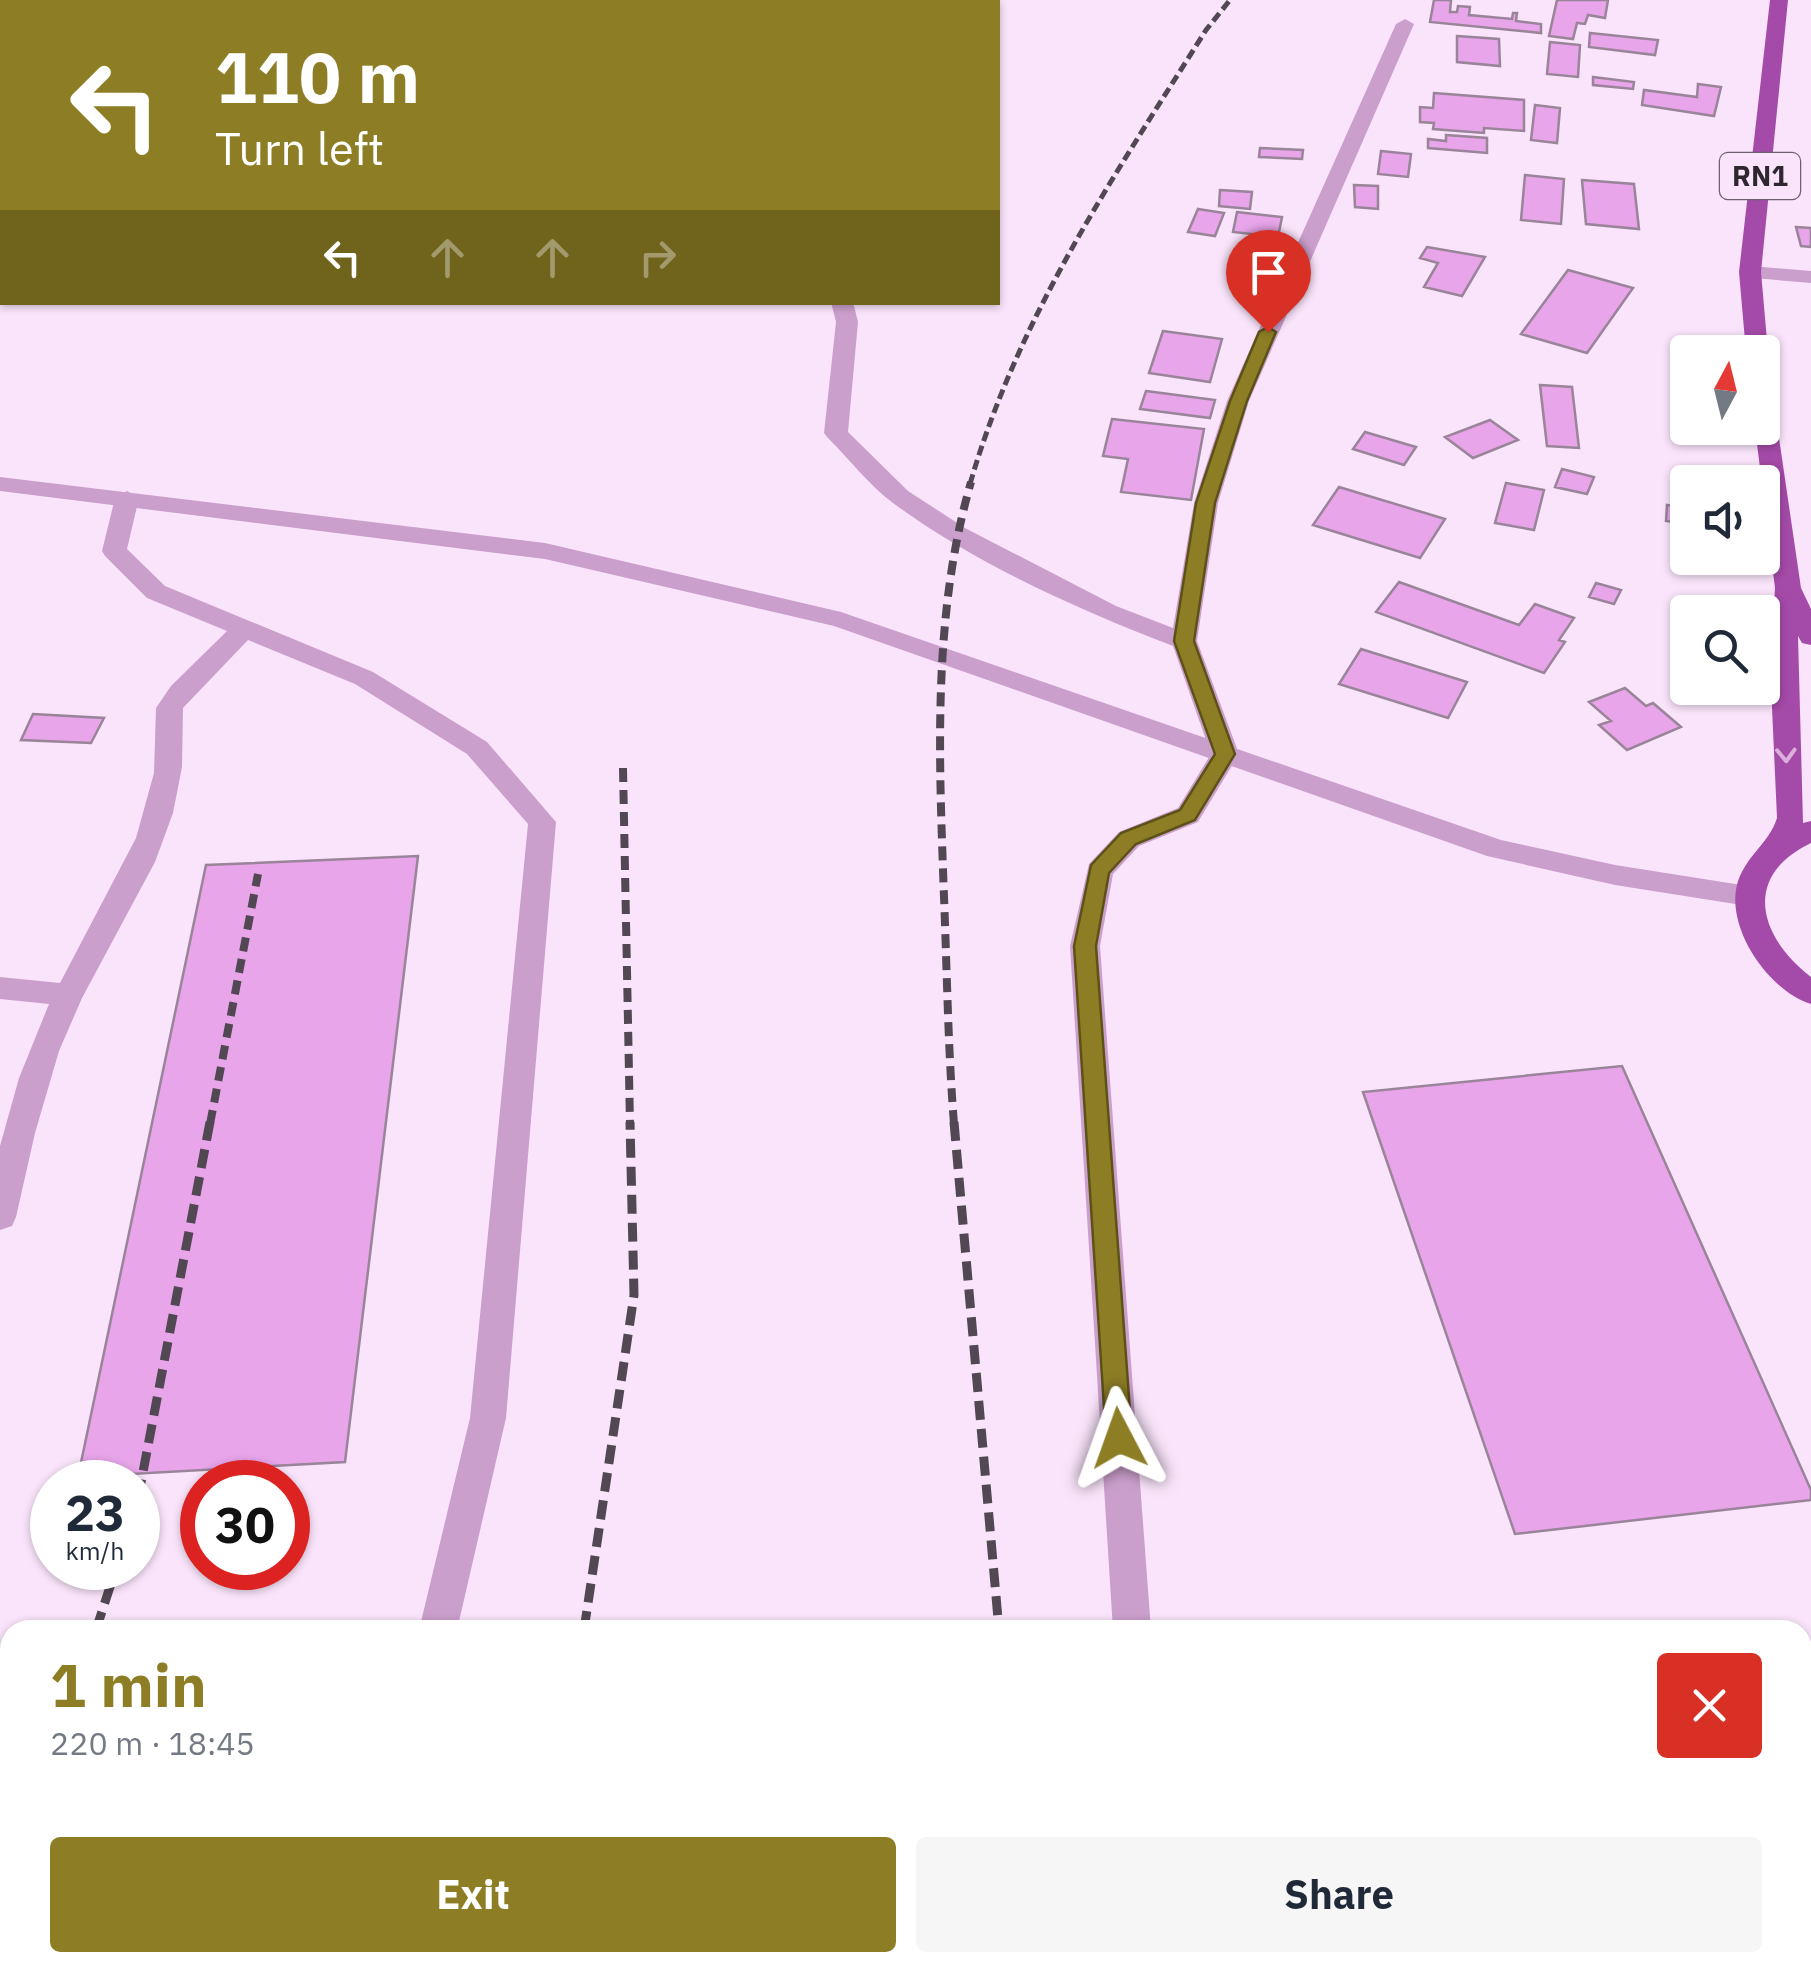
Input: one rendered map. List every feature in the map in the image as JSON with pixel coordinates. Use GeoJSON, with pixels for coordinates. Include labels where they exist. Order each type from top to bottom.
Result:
{"type":"FeatureCollection","features":[{"type":"Feature","properties":{"kind":"highway","name":"RN1"},"geometry":{"type":"LineString","coordinates":[[1755,335],[1750,272],[1779,0]]}},
{"type":"Feature","properties":{"kind":"highway"},"geometry":{"type":"LineString","coordinates":[[1769,445],[1788,588],[1783,663],[1791,818],[1784,842]]}},
{"type":"Feature","properties":{"kind":"highway"},"geometry":{"type":"LineString","coordinates":[[1788,588],[1811,637]]}},
{"type":"Feature","properties":{"kind":"highway"},"geometry":{"type":"LineString","coordinates":[[1811,831],[1784,842],[1766,856],[1754,875],[1748,896],[1750,918],[1761,942],[1778,965],[1811,993]]}},
{"type":"Feature","properties":{"kind":"street"},"geometry":{"type":"LineString","coordinates":[[1225,754],[1184,641],[1206,503],[1238,401],[1404,24]]}},
{"type":"Feature","properties":{"kind":"street"},"geometry":{"type":"LineString","coordinates":[[1750,272],[1811,277]]}},
{"type":"Feature","properties":{"kind":"street"},"geometry":{"type":"LineString","coordinates":[[843,305],[847,322],[836,434],[899,496],[956,532],[1107,612],[1184,641]]}},
{"type":"Feature","properties":{"kind":"street"},"geometry":{"type":"LineString","coordinates":[[0,484],[545,551],[841,620],[1497,849],[1615,875],[1748,896]]}},
{"type":"Feature","properties":{"kind":"street"},"geometry":{"type":"LineString","coordinates":[[127,498],[114,551],[156,592],[364,678],[477,748],[542,822],[488,1418],[440,1620]]}},
{"type":"Feature","properties":{"kind":"street"},"geometry":{"type":"LineString","coordinates":[[0,1217],[22,1110],[68,996],[126,898],[159,812],[169,761],[165,723],[173,702],[220,658],[243,629]]}},
{"type":"Feature","properties":{"kind":"street"},"geometry":{"type":"LineString","coordinates":[[1131,1620],[1085,946],[1099,871],[1129,839],[1188,815],[1225,754]]}},
{"type":"Feature","properties":{"kind":"street"},"geometry":{"type":"LineString","coordinates":[[0,988],[68,996]]}},
{"type":"Feature","properties":{"kind":"building"},"geometry":{"type":"Polygon","coordinates":[[[1434,0],[1451,0],[1450,12],[1457,12],[1458,6],[1470,7],[1469,15],[1512,19],[1513,13],[1517,13],[1516,21],[1541,24],[1541,33],[1430,22],[1434,0]]]}},
{"type":"Feature","properties":{"kind":"building"},"geometry":{"type":"Polygon","coordinates":[[[1557,0],[1608,0],[1605,18],[1588,15],[1585,24],[1577,23],[1573,39],[1549,36],[1557,0]]]}},
{"type":"Feature","properties":{"kind":"building"},"geometry":{"type":"Polygon","coordinates":[[[1590,33],[1658,40],[1655,55],[1589,47],[1590,33]]]}},
{"type":"Feature","properties":{"kind":"building"},"geometry":{"type":"Polygon","coordinates":[[[1457,36],[1499,39],[1500,66],[1457,62],[1457,36]]]}},
{"type":"Feature","properties":{"kind":"building"},"geometry":{"type":"Polygon","coordinates":[[[1550,42],[1580,45],[1578,77],[1547,74],[1550,42]]]}},
{"type":"Feature","properties":{"kind":"building"},"geometry":{"type":"Polygon","coordinates":[[[1593,77],[1634,82],[1633,89],[1593,85],[1593,77]]]}},
{"type":"Feature","properties":{"kind":"building"},"geometry":{"type":"Polygon","coordinates":[[[1698,84],[1721,87],[1714,116],[1642,105],[1644,90],[1697,97],[1698,84]]]}},
{"type":"Feature","properties":{"kind":"building"},"geometry":{"type":"Polygon","coordinates":[[[1434,93],[1524,100],[1524,131],[1433,129],[1434,123],[1420,122],[1420,107],[1433,108],[1434,93]]]}},
{"type":"Feature","properties":{"kind":"building"},"geometry":{"type":"Polygon","coordinates":[[[1535,105],[1560,108],[1557,143],[1531,140],[1535,105]]]}},
{"type":"Feature","properties":{"kind":"building"},"geometry":{"type":"Polygon","coordinates":[[[1446,135],[1487,138],[1487,153],[1428,148],[1428,139],[1446,141],[1446,135]]]}},
{"type":"Feature","properties":{"kind":"building"},"geometry":{"type":"Polygon","coordinates":[[[1260,148],[1303,150],[1302,159],[1259,157],[1260,148]]]}},
{"type":"Feature","properties":{"kind":"building"},"geometry":{"type":"Polygon","coordinates":[[[1381,151],[1411,154],[1408,177],[1378,174],[1381,151]]]}},
{"type":"Feature","properties":{"kind":"building"},"geometry":{"type":"Polygon","coordinates":[[[1525,175],[1564,179],[1561,224],[1521,220],[1525,175]]]}},
{"type":"Feature","properties":{"kind":"building"},"geometry":{"type":"Polygon","coordinates":[[[1582,180],[1634,184],[1639,229],[1586,224],[1582,180]]]}},
{"type":"Feature","properties":{"kind":"building"},"geometry":{"type":"Polygon","coordinates":[[[1354,185],[1378,186],[1378,209],[1355,207],[1354,185]]]}},
{"type":"Feature","properties":{"kind":"building"},"geometry":{"type":"Polygon","coordinates":[[[1220,190],[1252,192],[1250,209],[1219,206],[1220,190]]]}},
{"type":"Feature","properties":{"kind":"building"},"geometry":{"type":"Polygon","coordinates":[[[1198,209],[1224,213],[1215,236],[1188,232],[1198,209]]]}},
{"type":"Feature","properties":{"kind":"building"},"geometry":{"type":"Polygon","coordinates":[[[1237,212],[1282,217],[1278,237],[1233,232],[1237,212]]]}},
{"type":"Feature","properties":{"kind":"building"},"geometry":{"type":"Polygon","coordinates":[[[1796,227],[1811,228],[1811,247],[1801,246],[1796,227]]]}},
{"type":"Feature","properties":{"kind":"building"},"geometry":{"type":"Polygon","coordinates":[[[1427,247],[1485,257],[1462,296],[1424,287],[1438,263],[1420,258],[1427,247]]]}},
{"type":"Feature","properties":{"kind":"building"},"geometry":{"type":"Polygon","coordinates":[[[1568,270],[1633,288],[1587,353],[1521,334],[1568,270]]]}},
{"type":"Feature","properties":{"kind":"building"},"geometry":{"type":"Polygon","coordinates":[[[1163,331],[1222,339],[1210,382],[1149,373],[1163,331]]]}},
{"type":"Feature","properties":{"kind":"building"},"geometry":{"type":"Polygon","coordinates":[[[1540,385],[1572,387],[1579,448],[1547,446],[1540,385]]]}},
{"type":"Feature","properties":{"kind":"building"},"geometry":{"type":"Polygon","coordinates":[[[1146,391],[1215,400],[1210,418],[1140,409],[1146,391]]]}},
{"type":"Feature","properties":{"kind":"building"},"geometry":{"type":"Polygon","coordinates":[[[1112,419],[1204,429],[1191,500],[1121,492],[1128,459],[1103,456],[1112,419]]]}},
{"type":"Feature","properties":{"kind":"building"},"geometry":{"type":"Polygon","coordinates":[[[1490,420],[1518,440],[1473,458],[1445,437],[1490,420]]]}},
{"type":"Feature","properties":{"kind":"building"},"geometry":{"type":"Polygon","coordinates":[[[1365,432],[1416,447],[1404,465],[1353,449],[1365,432]]]}},
{"type":"Feature","properties":{"kind":"building"},"geometry":{"type":"Polygon","coordinates":[[[1562,469],[1594,477],[1587,494],[1555,487],[1562,469]]]}},
{"type":"Feature","properties":{"kind":"building"},"geometry":{"type":"Polygon","coordinates":[[[1506,483],[1544,490],[1534,530],[1495,523],[1506,483]]]}},
{"type":"Feature","properties":{"kind":"building"},"geometry":{"type":"Polygon","coordinates":[[[1339,487],[1445,519],[1420,558],[1313,525],[1339,487]]]}},
{"type":"Feature","properties":{"kind":"building"},"geometry":{"type":"Polygon","coordinates":[[[1399,582],[1519,625],[1535,604],[1574,618],[1559,640],[1565,642],[1544,673],[1376,612],[1399,582]]]}},
{"type":"Feature","properties":{"kind":"building"},"geometry":{"type":"Polygon","coordinates":[[[1596,583],[1621,590],[1614,604],[1589,597],[1596,583]]]}},
{"type":"Feature","properties":{"kind":"building"},"geometry":{"type":"Polygon","coordinates":[[[1361,649],[1467,682],[1448,718],[1339,684],[1361,649]]]}},
{"type":"Feature","properties":{"kind":"building"},"geometry":{"type":"Polygon","coordinates":[[[1625,688],[1646,706],[1653,703],[1681,727],[1627,750],[1599,725],[1611,721],[1589,702],[1625,688]]]}},
{"type":"Feature","properties":{"kind":"building"},"geometry":{"type":"Polygon","coordinates":[[[33,714],[104,718],[91,743],[21,740],[33,714]]]}},
{"type":"Feature","properties":{"kind":"building"},"geometry":{"type":"Polygon","coordinates":[[[418,856],[345,1462],[180,1460],[180,1471],[160,1472],[160,1460],[82,1460],[206,865],[418,856]]]}},
{"type":"Feature","properties":{"kind":"building"},"geometry":{"type":"Polygon","coordinates":[[[1622,1066],[1811,1490],[1811,1500],[1515,1534],[1363,1092],[1622,1066]]]}},
{"type":"Feature","properties":{"kind":"railway"},"geometry":{"type":"LineString","coordinates":[[970,484],[1014,363],[1072,249],[1206,30],[1230,0]]}},
{"type":"Feature","properties":{"kind":"railway"},"geometry":{"type":"LineString","coordinates":[[954,1124],[942,845],[941,688],[950,584],[971,482]]}},
{"type":"Feature","properties":{"kind":"railway"},"geometry":{"type":"LineString","coordinates":[[623,768],[630,1124]]}},
{"type":"Feature","properties":{"kind":"railway"},"geometry":{"type":"LineString","coordinates":[[210,1124],[258,874]]}},
{"type":"Feature","properties":{"kind":"railway"},"geometry":{"type":"LineString","coordinates":[[145,1460],[210,1122]]}},
{"type":"Feature","properties":{"kind":"railway"},"geometry":{"type":"LineString","coordinates":[[585,1620],[634,1295],[630,1122]]}},
{"type":"Feature","properties":{"kind":"railway"},"geometry":{"type":"LineString","coordinates":[[954,1122],[998,1620]]}},
{"type":"Feature","properties":{"kind":"railway"},"geometry":{"type":"LineString","coordinates":[[99,1620],[109,1590]]}},
{"type":"Feature","properties":{"kind":"route"},"geometry":{"type":"LineString","coordinates":[[1119,1438],[1085,946],[1099,871],[1129,839],[1188,815],[1225,754],[1184,641],[1206,503],[1238,401],[1268,332]]}}]}
